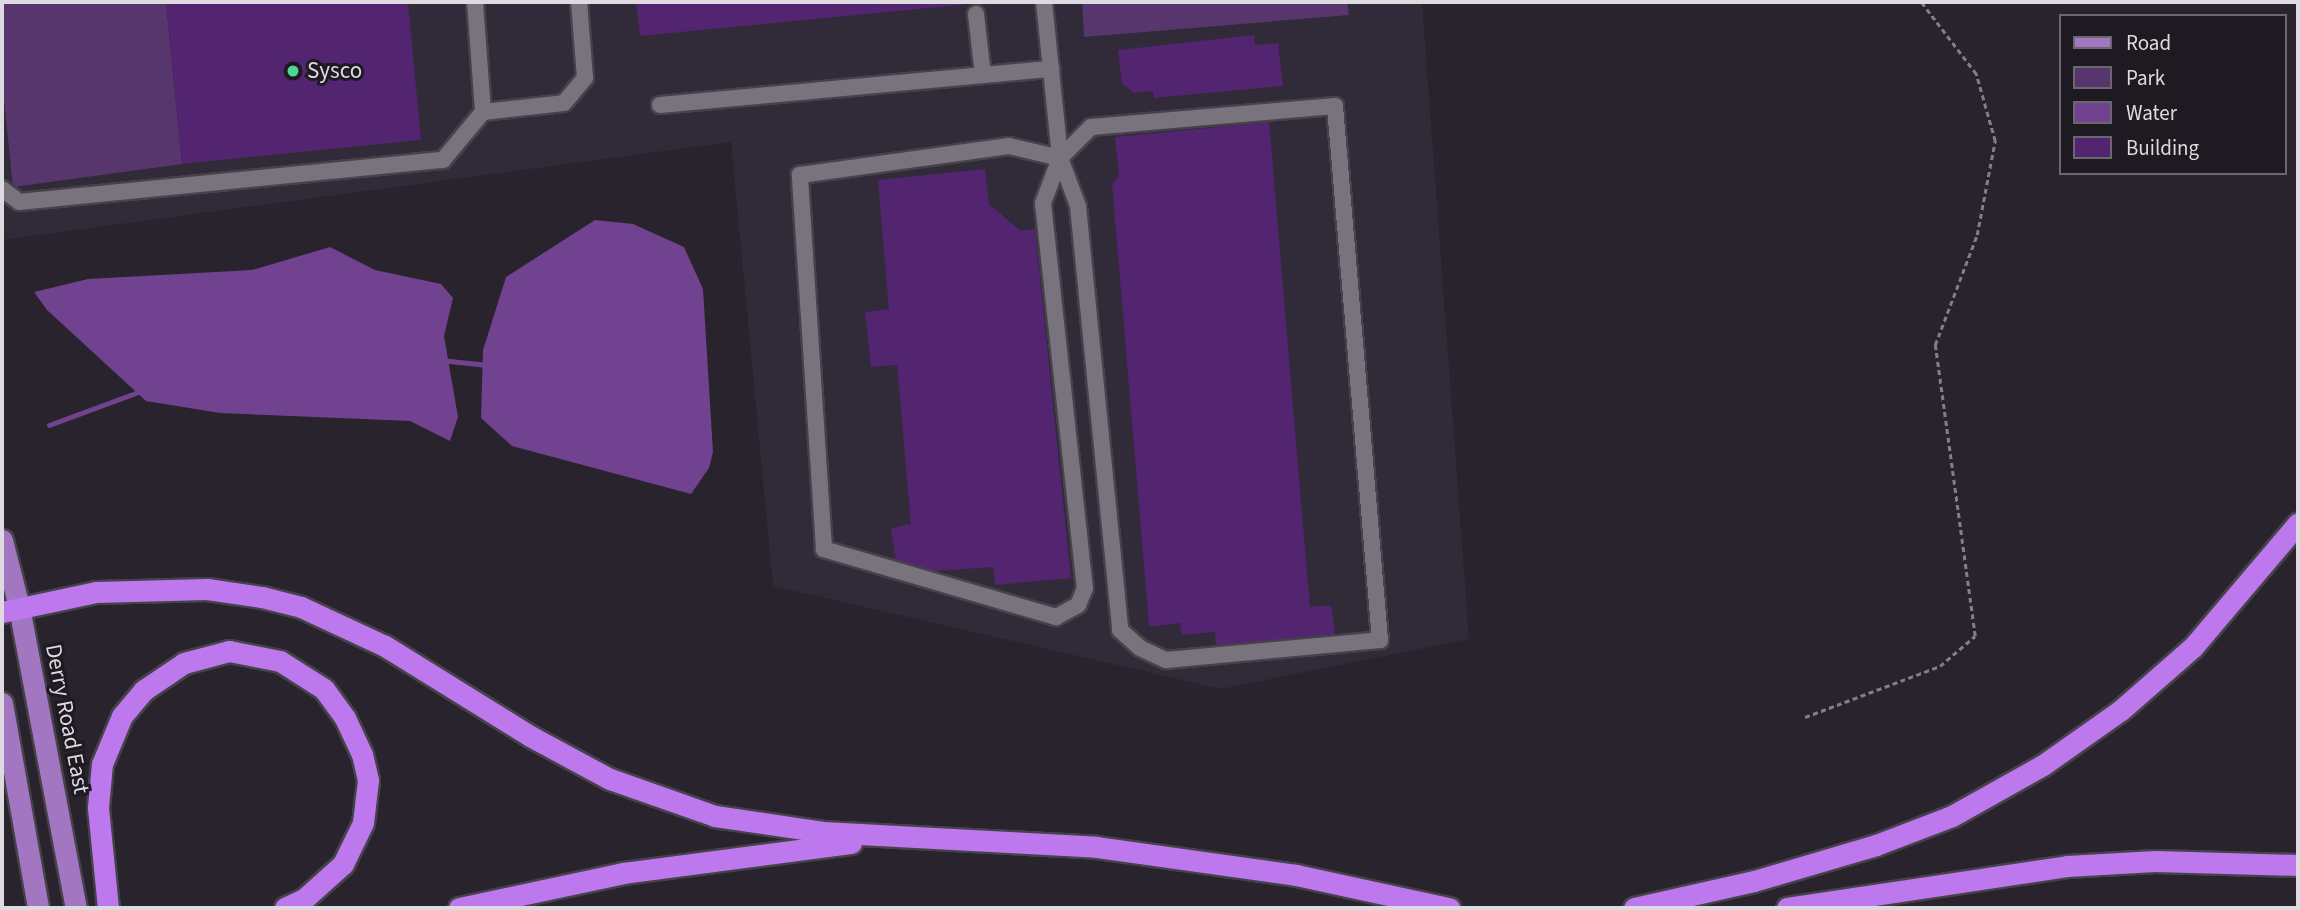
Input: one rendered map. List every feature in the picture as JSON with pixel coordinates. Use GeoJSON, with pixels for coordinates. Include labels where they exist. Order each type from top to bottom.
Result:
{"type":"FeatureCollection","features":[{"type":"Feature","properties":{"kind":"highway"},"geometry":{"type":"LineString","coordinates":[[1634,908],[1754,881],[1876,845],[1952,816],[2043,765],[2121,710],[2193,646],[2298,523]]}},
{"type":"Feature","properties":{"kind":"highway"},"geometry":{"type":"LineString","coordinates":[[10,610],[96,592],[206,589],[262,597],[300,607],[385,646],[530,736],[610,779],[674,804],[715,816],[822,832],[1097,847],[1296,875],[1449,908]]}},
{"type":"Feature","properties":{"kind":"highway"},"geometry":{"type":"LineString","coordinates":[[108,908],[98,807],[102,764],[122,716],[144,690],[184,663],[229,651],[280,661],[324,689],[345,718],[368,780],[363,823],[344,864],[304,900],[285,908]]}},
{"type":"Feature","properties":{"kind":"highway"},"geometry":{"type":"LineString","coordinates":[[459,908],[623,873],[894,837]]}},
{"type":"Feature","properties":{"kind":"highway"},"geometry":{"type":"LineString","coordinates":[[1787,908],[2067,866],[2155,861],[2298,865]]}},
{"type":"Feature","properties":{"kind":"main road","name":"Derry Road East"},"geometry":{"type":"LineString","coordinates":[[2,540],[10,610],[76,908]]}},
{"type":"Feature","properties":{"kind":"main road"},"geometry":{"type":"LineString","coordinates":[[2,703],[38,908]]}},
{"type":"Feature","properties":{"kind":"street"},"geometry":{"type":"LineString","coordinates":[[2,189],[19,202],[443,160],[483,111],[475,2]]}},
{"type":"Feature","properties":{"kind":"street"},"geometry":{"type":"LineString","coordinates":[[483,111],[564,103],[585,78],[579,2]]}},
{"type":"Feature","properties":{"kind":"street"},"geometry":{"type":"LineString","coordinates":[[1044,2],[1060,158],[1078,206],[1120,631],[1140,648],[1166,660],[1380,640],[1335,106],[1091,127],[1060,158],[1043,203],[1084,588],[1077,605],[1056,617],[824,549],[800,175],[1009,146],[1060,158]]}},
{"type":"Feature","properties":{"kind":"street"},"geometry":{"type":"LineString","coordinates":[[976,14],[983,75]]}},
{"type":"Feature","properties":{"kind":"street"},"geometry":{"type":"LineString","coordinates":[[660,105],[1051,69]]}},
{"type":"Feature","properties":{"kind":"path"},"geometry":{"type":"LineString","coordinates":[[1805,717],[1940,666],[1975,636],[1935,345],[1977,235],[1995,141],[1976,74],[1921,2]]}},
{"type":"Feature","properties":{"kind":"shaded area"},"geometry":{"type":"Polygon","coordinates":[[[2,2],[1422,2],[1469,639],[1221,689],[773,586],[731,142],[2,240],[2,2]]]}},
{"type":"Feature","properties":{"kind":"green space"},"geometry":{"type":"Polygon","coordinates":[[[2,2],[166,2],[182,164],[13,187],[2,81],[2,2]]]}},
{"type":"Feature","properties":{"kind":"green space"},"geometry":{"type":"Polygon","coordinates":[[[1082,2],[1347,2],[1349,15],[1084,37],[1082,2]]]}},
{"type":"Feature","properties":{"kind":"water"},"geometry":{"type":"Polygon","coordinates":[[[595,220],[633,224],[684,247],[703,289],[713,452],[709,468],[691,494],[512,446],[481,418],[483,350],[506,277],[595,220]]]}},
{"type":"Feature","properties":{"kind":"water"},"geometry":{"type":"Polygon","coordinates":[[[330,247],[375,270],[441,284],[453,298],[444,336],[458,417],[450,441],[410,421],[220,413],[146,401],[47,310],[34,292],[88,279],[252,270],[330,247]]]}},
{"type":"Feature","properties":{"kind":"building","name":"Sysco"},"geometry":{"type":"Polygon","coordinates":[[[166,2],[408,2],[421,140],[182,164],[166,2]]]}},
{"type":"Feature","properties":{"kind":"building"},"geometry":{"type":"Polygon","coordinates":[[[636,2],[969,2],[969,4],[640,36],[636,2]]]}},
{"type":"Feature","properties":{"kind":"building"},"geometry":{"type":"Polygon","coordinates":[[[1254,35],[1255,45],[1278,43],[1283,86],[1154,98],[1153,91],[1134,93],[1122,83],[1118,50],[1254,35]]]}},
{"type":"Feature","properties":{"kind":"building"},"geometry":{"type":"Polygon","coordinates":[[[1269,122],[1310,607],[1331,605],[1335,634],[1216,646],[1215,632],[1182,635],[1180,623],[1149,627],[1112,184],[1119,176],[1115,137],[1269,122]]]}},
{"type":"Feature","properties":{"kind":"building"},"geometry":{"type":"Polygon","coordinates":[[[985,169],[989,204],[1021,231],[1035,229],[1071,578],[995,585],[993,567],[936,571],[896,561],[891,528],[911,524],[897,365],[871,367],[865,312],[889,309],[878,180],[985,169]]]}},
{"type":"Feature","properties":{"kind":"waterway"},"geometry":{"type":"LineString","coordinates":[[440,360],[488,365]]}},
{"type":"Feature","properties":{"kind":"waterway"},"geometry":{"type":"LineString","coordinates":[[49,425],[141,391]]}},
{"type":"Feature","properties":{"kind":"place","name":"Sysco"},"geometry":{"type":"Point","coordinates":[293,71]}}]}
